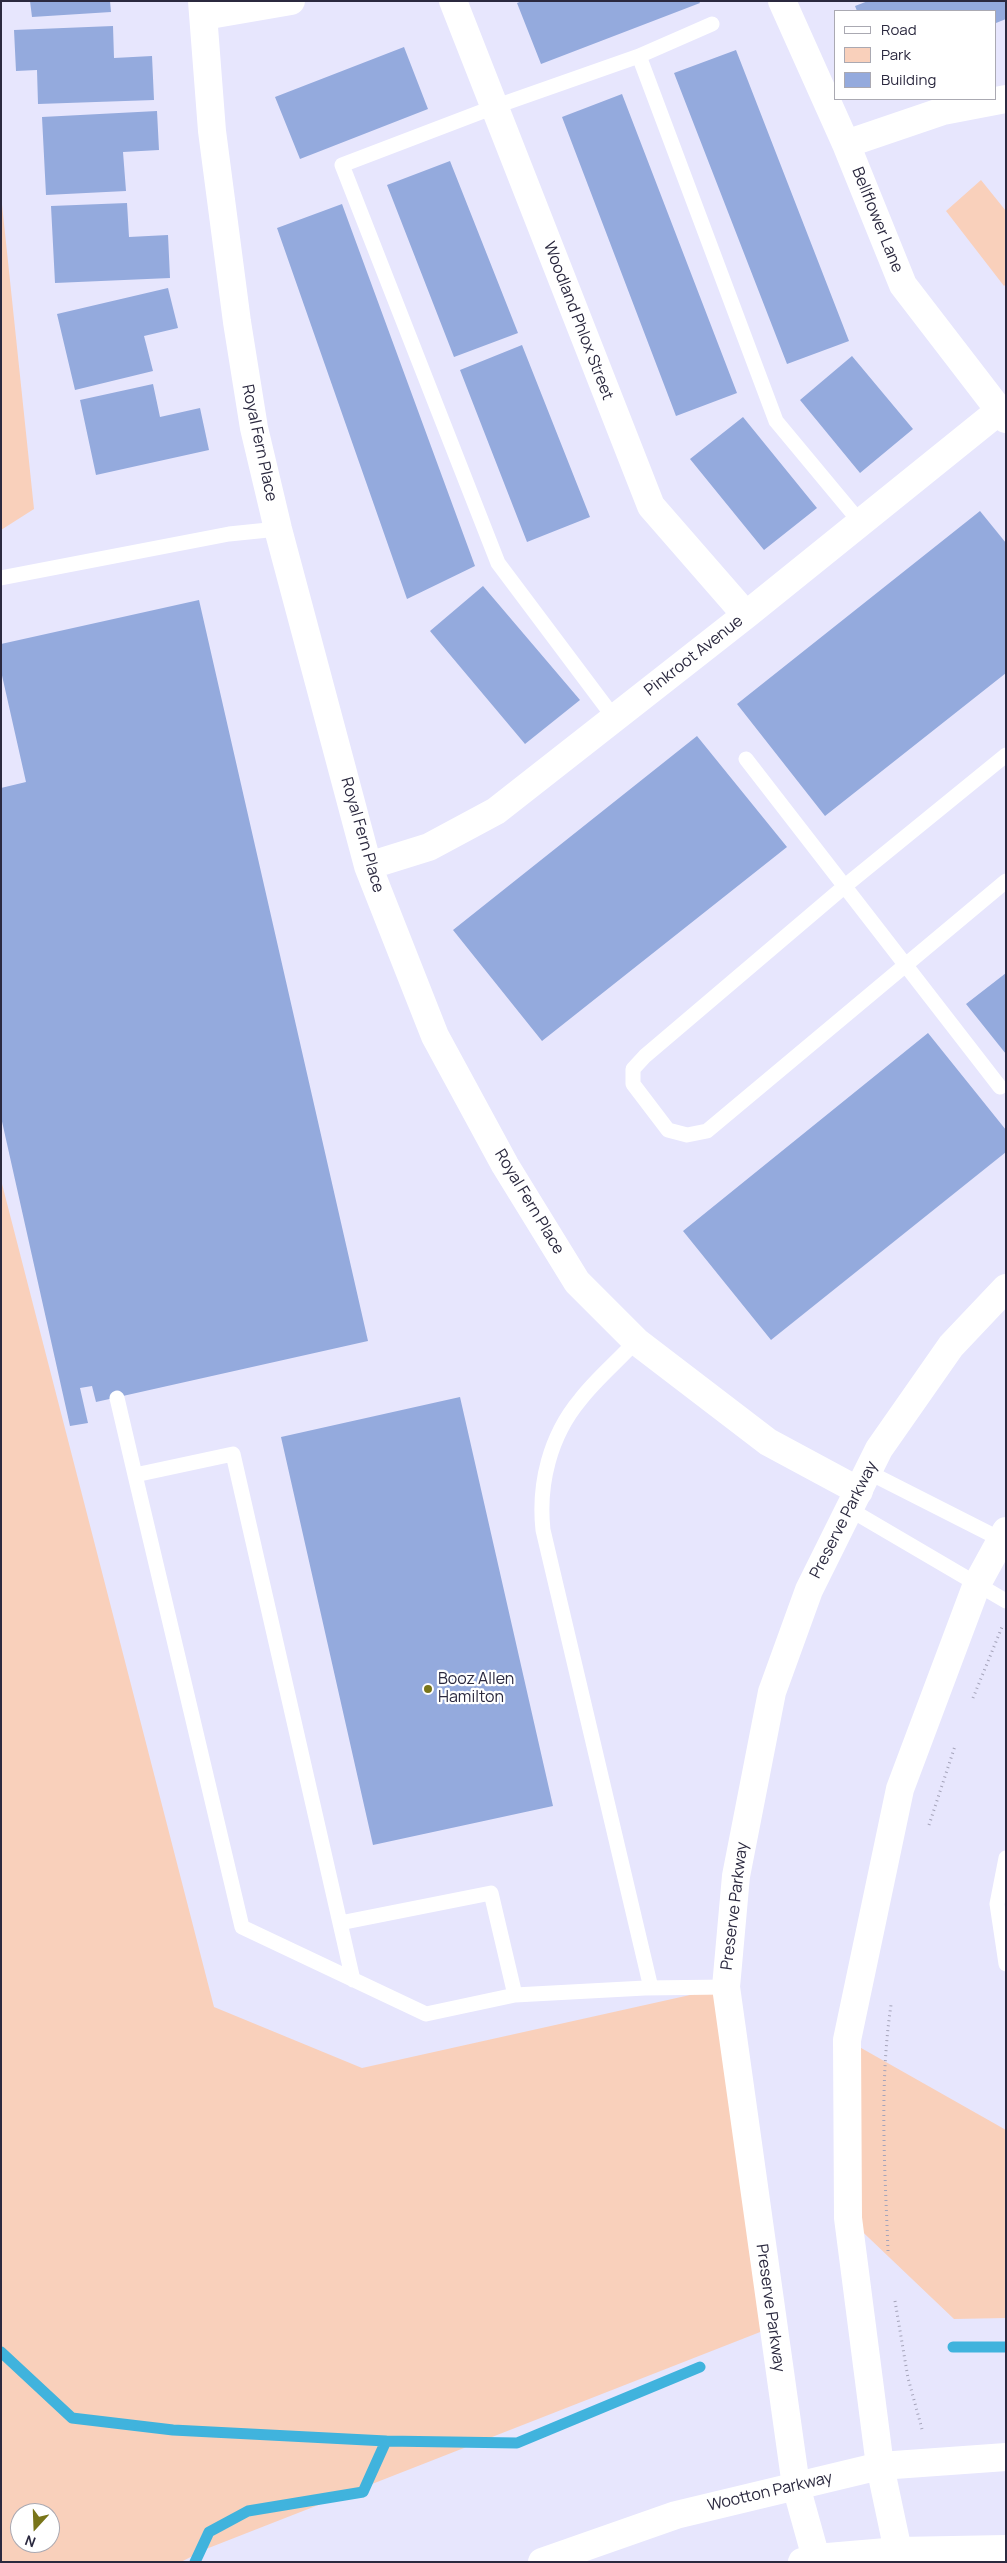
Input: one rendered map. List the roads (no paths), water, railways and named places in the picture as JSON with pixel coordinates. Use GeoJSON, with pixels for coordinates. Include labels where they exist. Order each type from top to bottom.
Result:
{"type":"FeatureCollection","features":[{"type":"Feature","properties":{"kind":"street"},"geometry":{"type":"LineString","coordinates":[[203,9],[290,1]]}},
{"type":"Feature","properties":{"kind":"street","name":"Woodland Phlox Street"},"geometry":{"type":"LineString","coordinates":[[453,1],[651,506],[746,615]]}},
{"type":"Feature","properties":{"kind":"street","name":"Bellflower Lane"},"geometry":{"type":"LineString","coordinates":[[782,1],[846,144],[903,285],[1002,415]]}},
{"type":"Feature","properties":{"kind":"street","name":"Royal Fern Place"},"geometry":{"type":"LineString","coordinates":[[203,9],[212,131],[236,322],[254,428],[278,529],[368,866],[435,1036],[505,1165],[577,1282],[636,1342],[768,1442],[859,1491]]}},
{"type":"Feature","properties":{"kind":"street"},"geometry":{"type":"LineString","coordinates":[[846,144],[944,112],[1006,99]]}},
{"type":"Feature","properties":{"kind":"street","name":"Pinkroot Avenue"},"geometry":{"type":"LineString","coordinates":[[368,866],[429,847],[496,811],[614,720],[860,522],[1002,415]]}},
{"type":"Feature","properties":{"kind":"street","name":"Preserve Parkway"},"geometry":{"type":"LineString","coordinates":[[809,2560],[796,2486],[726,1987],[736,1876],[772,1692],[809,1590],[880,1449],[951,1346],[1006,1288]]}},
{"type":"Feature","properties":{"kind":"street"},"geometry":{"type":"LineString","coordinates":[[898,2552],[880,2466],[848,2218],[847,2040],[900,1789],[977,1584],[1004,1538]]}},
{"type":"Feature","properties":{"kind":"street","name":"Wootton Parkway"},"geometry":{"type":"LineString","coordinates":[[542,2562],[676,2515],[880,2466],[1006,2457]]}},
{"type":"Feature","properties":{"kind":"street"},"geometry":{"type":"LineString","coordinates":[[809,2560],[898,2552],[1006,2549]]}},
{"type":"Feature","properties":{"kind":"lane"},"geometry":{"type":"LineString","coordinates":[[614,720],[498,563],[342,165],[494,107],[639,56],[712,24]]}},
{"type":"Feature","properties":{"kind":"lane"},"geometry":{"type":"LineString","coordinates":[[639,56],[776,421],[860,522]]}},
{"type":"Feature","properties":{"kind":"lane"},"geometry":{"type":"LineString","coordinates":[[1,578],[229,534],[278,529]]}},
{"type":"Feature","properties":{"kind":"lane"},"geometry":{"type":"LineString","coordinates":[[1006,755],[845,886],[645,1056],[633,1070],[633,1084],[668,1130],[687,1135],[708,1131],[1006,881]]}},
{"type":"Feature","properties":{"kind":"lane"},"geometry":{"type":"LineString","coordinates":[[746,759],[1000,1087]]}},
{"type":"Feature","properties":{"kind":"lane"},"geometry":{"type":"LineString","coordinates":[[636,1342],[579,1400],[550,1451],[540,1504],[543,1530],[651,1988]]}},
{"type":"Feature","properties":{"kind":"lane"},"geometry":{"type":"LineString","coordinates":[[117,1398],[242,1927],[426,2014],[515,1995],[651,1988],[726,1987]]}},
{"type":"Feature","properties":{"kind":"lane"},"geometry":{"type":"LineString","coordinates":[[136,1475],[233,1454],[353,1980]]}},
{"type":"Feature","properties":{"kind":"lane"},"geometry":{"type":"LineString","coordinates":[[859,1491],[1004,1538]]}},
{"type":"Feature","properties":{"kind":"lane"},"geometry":{"type":"LineString","coordinates":[[859,1491],[977,1584],[1006,1601]]}},
{"type":"Feature","properties":{"kind":"lane"},"geometry":{"type":"LineString","coordinates":[[1006,1858],[997,1904],[1006,1964]]}},
{"type":"Feature","properties":{"kind":"lane"},"geometry":{"type":"LineString","coordinates":[[340,1923],[491,1893],[515,1995]]}},
{"type":"Feature","properties":{"kind":"waterway"},"geometry":{"type":"LineString","coordinates":[[953,2347],[1006,2347]]}},
{"type":"Feature","properties":{"kind":"waterway"},"geometry":{"type":"LineString","coordinates":[[1,2352],[72,2418],[173,2430],[386,2441]]}},
{"type":"Feature","properties":{"kind":"waterway"},"geometry":{"type":"LineString","coordinates":[[195,2562],[209,2532],[248,2511],[363,2492],[386,2441],[517,2443],[700,2367]]}},
{"type":"Feature","properties":{"kind":"place","name":"Booz Allen Hamilton"},"geometry":{"type":"Point","coordinates":[428,1689]}}]}
